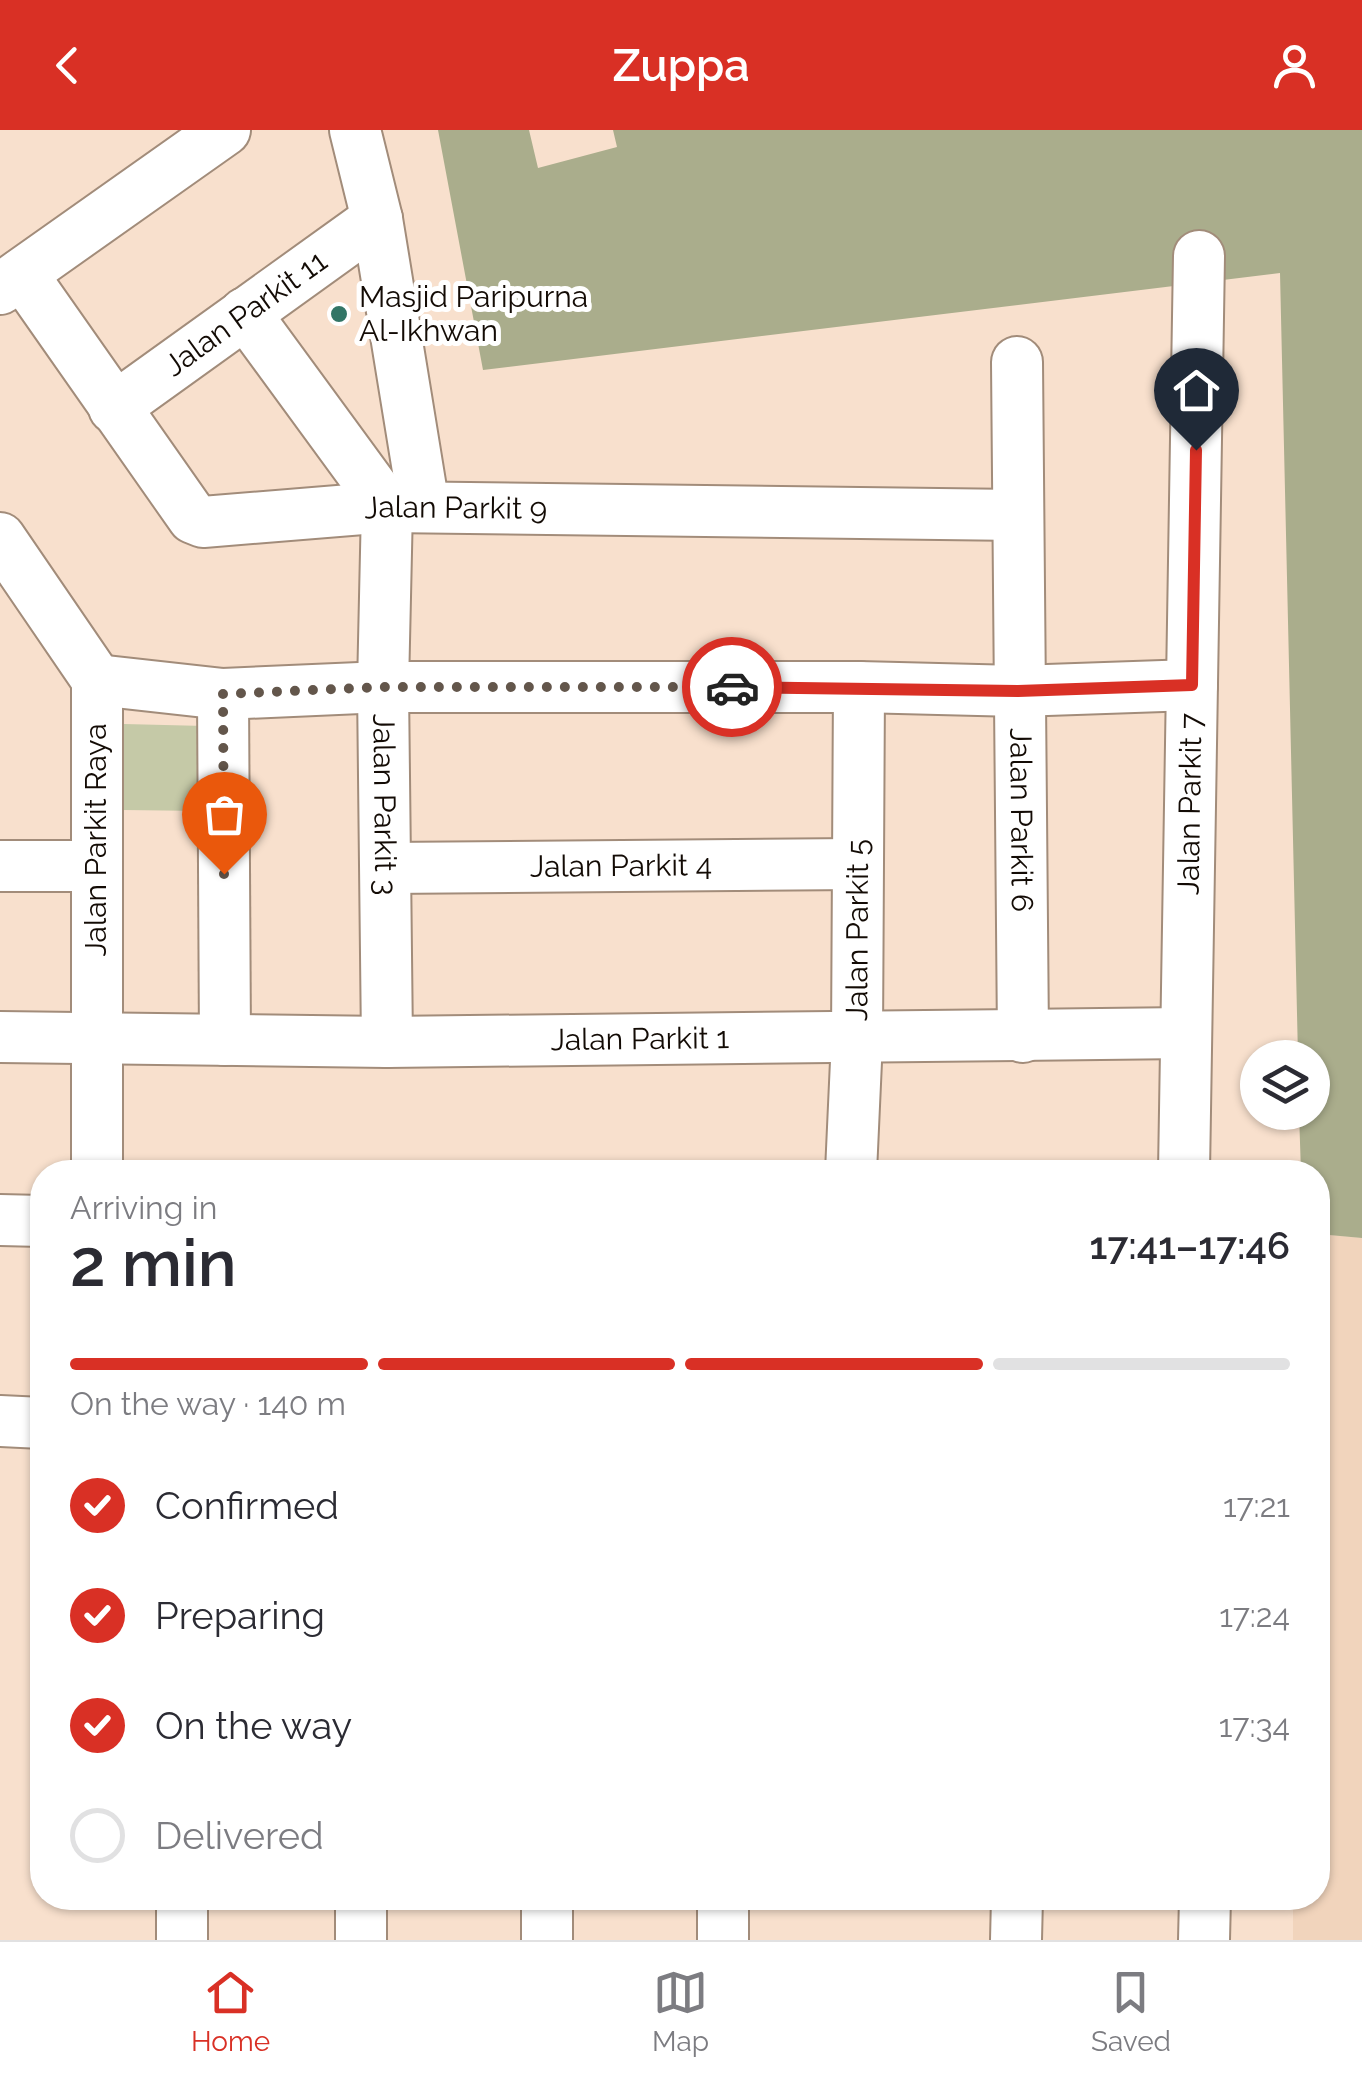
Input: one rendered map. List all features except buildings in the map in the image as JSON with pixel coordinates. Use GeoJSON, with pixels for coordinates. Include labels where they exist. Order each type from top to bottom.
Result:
{"type":"FeatureCollection","features":[{"type":"Feature","properties":{"kind":"street"},"geometry":{"type":"LineString","coordinates":[[11,282],[225,130]]}},
{"type":"Feature","properties":{"kind":"street","name":"Jalan Parkit 3"},"geometry":{"type":"LineString","coordinates":[[355,130],[377,219],[406,507],[383,687],[387,1042]]}},
{"type":"Feature","properties":{"kind":"street","name":"Jalan Parkit 11"},"geometry":{"type":"LineString","coordinates":[[114,408],[377,219]]}},
{"type":"Feature","properties":{"kind":"street","name":"Jalan Parkit 7"},"geometry":{"type":"LineString","coordinates":[[1184,1160],[1198,256]]}},
{"type":"Feature","properties":{"kind":"street","name":"Jalan Parkit 9"},"geometry":{"type":"LineString","coordinates":[[11,282],[114,408],[198,520],[406,507],[1018,515]]}},
{"type":"Feature","properties":{"kind":"street"},"geometry":{"type":"LineString","coordinates":[[244,313],[406,507]]}},
{"type":"Feature","properties":{"kind":"street","name":"Jalan Parkit 6"},"geometry":{"type":"LineString","coordinates":[[1017,362],[1023,1037]]}},
{"type":"Feature","properties":{"kind":"street","name":"Jalan Parkit Raya"},"geometry":{"type":"LineString","coordinates":[[0,538],[97,680],[97,1160]]}},
{"type":"Feature","properties":{"kind":"street"},"geometry":{"type":"LineString","coordinates":[[97,680],[223,694],[383,687],[1018,691],[1192,685]]}},
{"type":"Feature","properties":{"kind":"street","name":"Jalan Parkit 5"},"geometry":{"type":"LineString","coordinates":[[852,1160],[857,1038],[859,687]]}},
{"type":"Feature","properties":{"kind":"street"},"geometry":{"type":"LineString","coordinates":[[223,694],[224,1040]]}},
{"type":"Feature","properties":{"kind":"street","name":"Jalan Parkit 4"},"geometry":{"type":"LineString","coordinates":[[386,868],[856,864]]}},
{"type":"Feature","properties":{"kind":"street"},"geometry":{"type":"LineString","coordinates":[[0,866],[96,866]]}},
{"type":"Feature","properties":{"kind":"street","name":"Jalan Parkit 1"},"geometry":{"type":"LineString","coordinates":[[0,1038],[387,1042],[1186,1033]]}},
{"type":"Feature","properties":{"kind":"street"},"geometry":{"type":"LineString","coordinates":[[0,1220],[30,1220]]}},
{"type":"Feature","properties":{"kind":"street"},"geometry":{"type":"LineString","coordinates":[[0,1421],[30,1422]]}},
{"type":"Feature","properties":{"kind":"street"},"geometry":{"type":"LineString","coordinates":[[182,1910],[182,1940]]}},
{"type":"Feature","properties":{"kind":"street"},"geometry":{"type":"LineString","coordinates":[[361,1910],[361,1940]]}},
{"type":"Feature","properties":{"kind":"street"},"geometry":{"type":"LineString","coordinates":[[547,1910],[548,1940]]}},
{"type":"Feature","properties":{"kind":"street"},"geometry":{"type":"LineString","coordinates":[[723,1910],[723,1940]]}},
{"type":"Feature","properties":{"kind":"street"},"geometry":{"type":"LineString","coordinates":[[1016,1940],[1017,1910]]}},
{"type":"Feature","properties":{"kind":"street"},"geometry":{"type":"LineString","coordinates":[[1204,1940],[1205,1910]]}},
{"type":"Feature","properties":{"kind":"shaded area"},"geometry":{"type":"Polygon","coordinates":[[[1330,1235],[1362,1238],[1362,1940],[1293,1940],[1293,1910],[1330,1910],[1330,1235]]]}},
{"type":"Feature","properties":{"kind":"green space"},"geometry":{"type":"Polygon","coordinates":[[[438,130],[529,130],[538,168],[617,147],[613,130],[1362,130],[1362,1238],[1330,1235],[1330,1160],[1301,1160],[1300,1130],[1330,1130],[1330,1040],[1298,1040],[1280,273],[483,370],[438,130]]]}},
{"type":"Feature","properties":{"kind":"green space"},"geometry":{"type":"Polygon","coordinates":[[[124,724],[205,726],[203,811],[123,810],[124,724]]]}},
{"type":"Feature","properties":{"kind":"way so far"},"geometry":{"type":"LineString","coordinates":[[224,874],[223,694],[383,687],[732,687]]}},
{"type":"Feature","properties":{"kind":"place","name":"Masjid Paripurna Al-Ikhwan"},"geometry":{"type":"Point","coordinates":[339,314]}},
{"type":"Feature","properties":{"kind":"route"},"geometry":{"type":"LineString","coordinates":[[732,687],[1018,691],[1192,685],[1196,450]]}}]}
